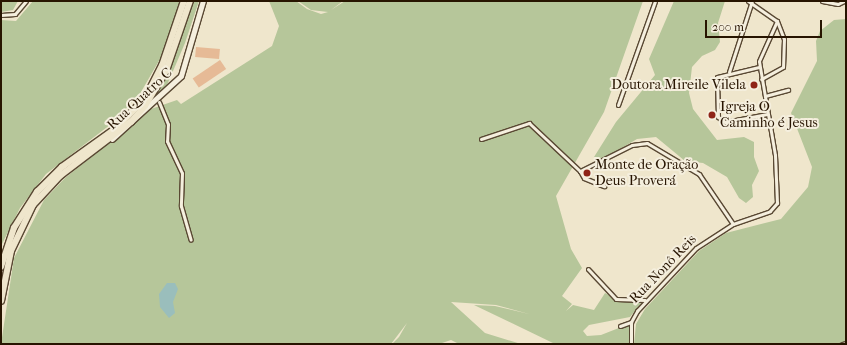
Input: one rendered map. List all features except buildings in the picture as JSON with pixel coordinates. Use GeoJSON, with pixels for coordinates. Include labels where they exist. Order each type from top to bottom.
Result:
{"type":"FeatureCollection","features":[{"type":"Feature","properties":{"kind":"highway"},"geometry":{"type":"LineString","coordinates":[[1,267],[14,228],[37,192],[62,167],[119,126],[146,97],[162,66],[184,1]]}},
{"type":"Feature","properties":{"kind":"highway"},"geometry":{"type":"LineString","coordinates":[[1,301],[8,261],[21,227],[42,194],[69,168],[131,122],[145,106],[166,71],[190,1]]}},
{"type":"Feature","properties":{"kind":"street"},"geometry":{"type":"LineString","coordinates":[[1,15],[15,14],[26,1]]}},
{"type":"Feature","properties":{"kind":"street","name":"Rua Quatro C"},"geometry":{"type":"LineString","coordinates":[[69,168],[122,133],[177,82],[189,58],[203,1]]}},
{"type":"Feature","properties":{"kind":"street"},"geometry":{"type":"LineString","coordinates":[[618,106],[655,1]]}},
{"type":"Feature","properties":{"kind":"street"},"geometry":{"type":"LineString","coordinates":[[822,1],[838,4],[844,1]]}},
{"type":"Feature","properties":{"kind":"street"},"geometry":{"type":"LineString","coordinates":[[729,72],[750,2],[777,21],[785,42],[783,66],[761,79]]}},
{"type":"Feature","properties":{"kind":"street"},"geometry":{"type":"LineString","coordinates":[[767,114],[720,121],[716,79],[720,75],[729,72],[759,67],[761,51],[777,21]]}},
{"type":"Feature","properties":{"kind":"street","name":"Rua Nonô Reis"},"geometry":{"type":"LineString","coordinates":[[631,344],[631,322],[645,300],[700,245],[733,224],[770,211],[778,202],[765,96],[759,67]]}},
{"type":"Feature","properties":{"kind":"street"},"geometry":{"type":"LineString","coordinates":[[765,96],[788,90]]}},
{"type":"Feature","properties":{"kind":"street"},"geometry":{"type":"LineString","coordinates":[[159,102],[168,124],[167,141],[182,173],[180,206],[191,240]]}},
{"type":"Feature","properties":{"kind":"street"},"geometry":{"type":"LineString","coordinates":[[481,139],[529,123],[580,171],[584,178],[604,186]]}},
{"type":"Feature","properties":{"kind":"street"},"geometry":{"type":"LineString","coordinates":[[580,171],[632,145],[647,143],[699,174],[733,224]]}},
{"type":"Feature","properties":{"kind":"street"},"geometry":{"type":"LineString","coordinates":[[588,269],[616,299],[645,300]]}},
{"type":"Feature","properties":{"kind":"street"},"geometry":{"type":"LineString","coordinates":[[620,326],[631,322]]}},
{"type":"Feature","properties":{"kind":"green space"},"geometry":{"type":"Polygon","coordinates":[[[1,1],[18,1],[13,10],[1,12],[1,1]]]}},
{"type":"Feature","properties":{"kind":"green space"},"geometry":{"type":"Polygon","coordinates":[[[33,1],[181,1],[160,59],[141,92],[115,121],[46,174],[20,208],[1,246],[1,20],[16,21],[33,1]]]}},
{"type":"Feature","properties":{"kind":"green space"},"geometry":{"type":"Polygon","coordinates":[[[192,1],[199,1],[185,43],[167,85],[155,98],[192,1]]]}},
{"type":"Feature","properties":{"kind":"green space"},"geometry":{"type":"Polygon","coordinates":[[[269,1],[296,1],[307,9],[321,14],[328,12],[311,10],[298,1],[343,1],[331,10],[345,1],[643,1],[604,112],[556,196],[571,249],[582,268],[562,296],[572,304],[566,311],[573,305],[594,310],[605,293],[622,302],[642,302],[630,317],[589,325],[583,331],[587,336],[601,335],[629,324],[629,344],[555,344],[474,305],[495,306],[529,314],[496,305],[451,302],[485,333],[521,344],[459,344],[451,340],[439,344],[392,344],[399,337],[407,323],[391,344],[1,344],[14,258],[44,200],[65,178],[151,109],[177,100],[181,104],[272,46],[279,26],[269,1]]]}},
{"type":"Feature","properties":{"kind":"green space"},"geometry":{"type":"Polygon","coordinates":[[[674,1],[725,1],[718,23],[720,42],[715,50],[702,56],[692,67],[689,93],[693,109],[717,140],[744,137],[754,142],[754,157],[759,171],[752,185],[753,197],[746,203],[739,198],[727,177],[703,163],[685,161],[656,137],[637,139],[603,159],[594,157],[616,122],[655,75],[649,59],[674,1]]]}},
{"type":"Feature","properties":{"kind":"green space"},"geometry":{"type":"Polygon","coordinates":[[[846,19],[846,344],[634,344],[636,324],[645,309],[699,251],[726,233],[781,219],[808,187],[812,167],[791,113],[817,61],[816,41],[820,31],[834,20],[846,19]]]}},
{"type":"Feature","properties":{"kind":"water"},"geometry":{"type":"Polygon","coordinates":[[[167,283],[175,283],[178,289],[173,302],[175,313],[169,318],[160,307],[159,294],[167,283]]]}},
{"type":"Feature","properties":{"kind":"place","name":"Doutora Mireile Vilela"},"geometry":{"type":"Point","coordinates":[754,85]}},
{"type":"Feature","properties":{"kind":"place","name":"Igreja O Caminho é Jesus"},"geometry":{"type":"Point","coordinates":[712,115]}},
{"type":"Feature","properties":{"kind":"place","name":"Monte de Oração Deus Proverá"},"geometry":{"type":"Point","coordinates":[587,173]}}]}
